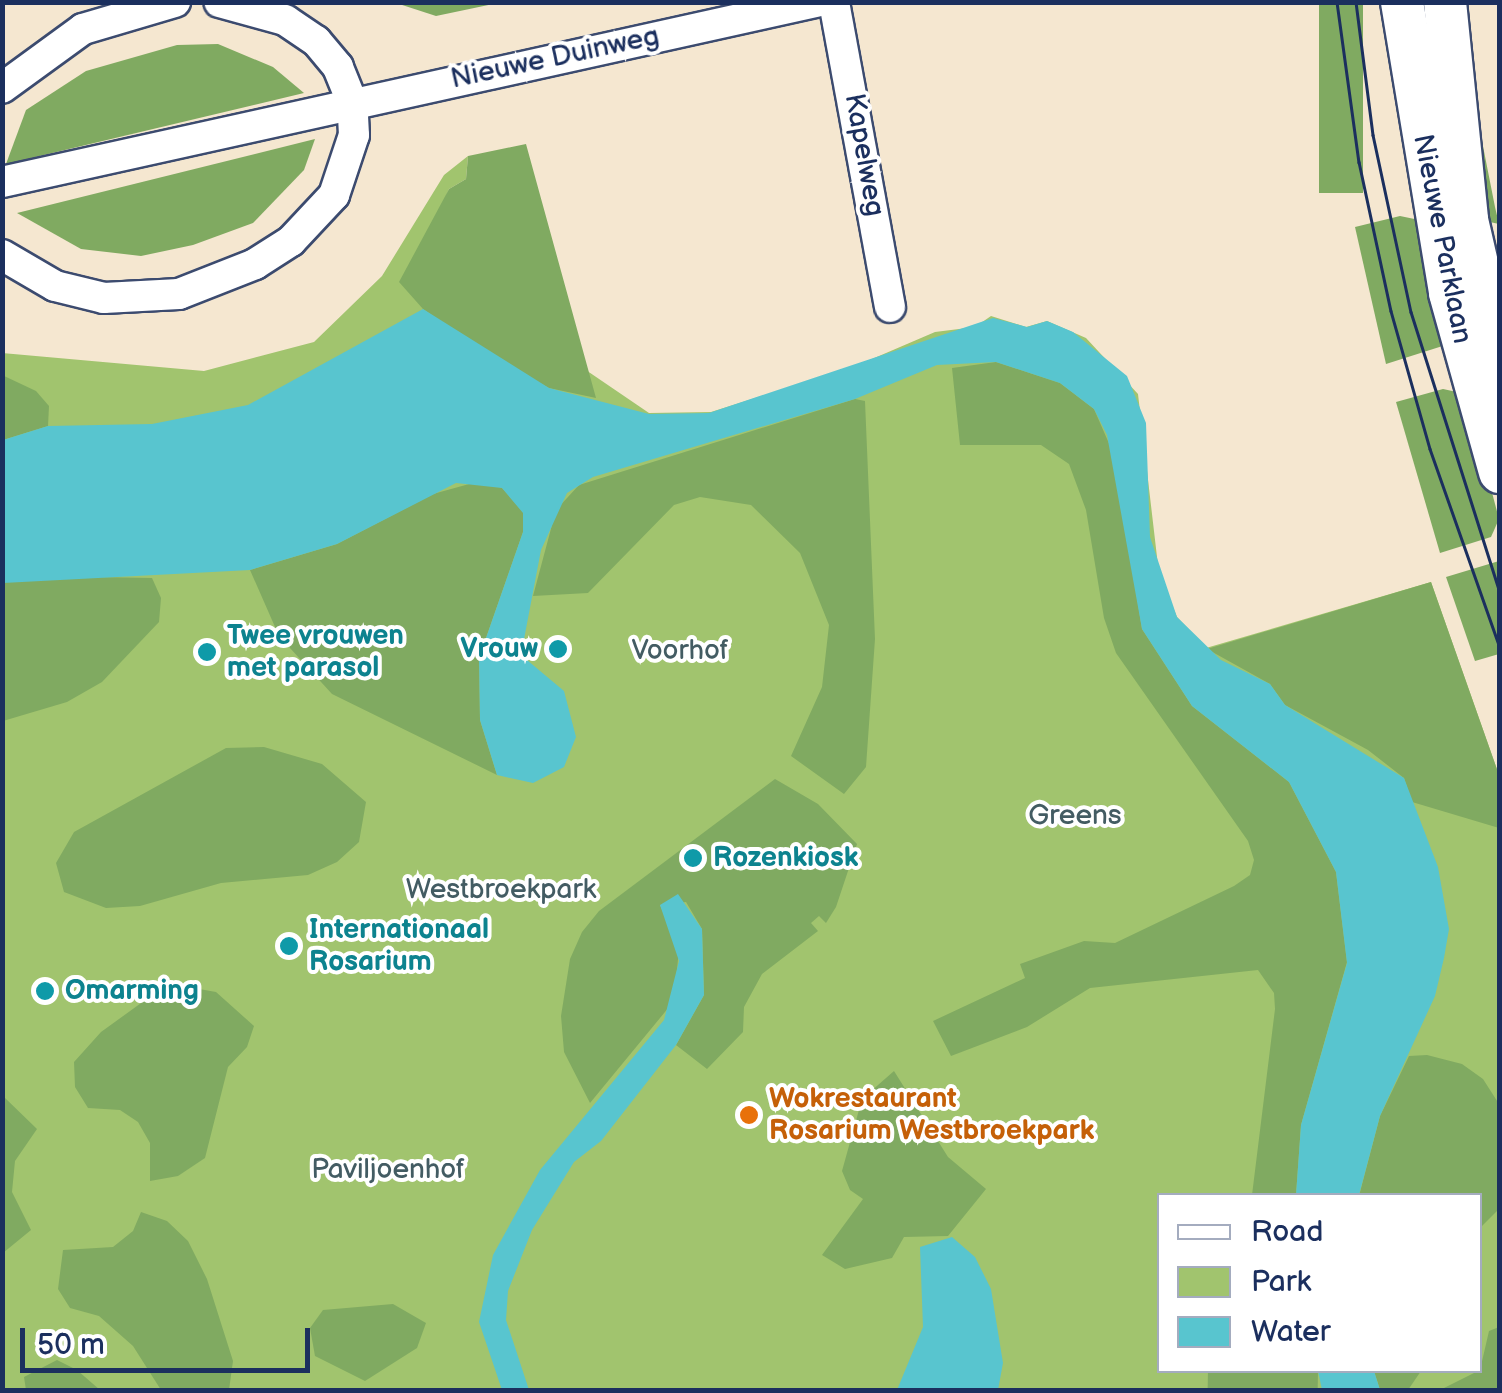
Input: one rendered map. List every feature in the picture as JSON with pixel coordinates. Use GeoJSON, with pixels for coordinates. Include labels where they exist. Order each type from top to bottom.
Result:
{"type":"FeatureCollection","features":[{"type":"Feature","properties":{"kind":"main road","name":"Nieuwe Parklaan"},"geometry":{"type":"LineString","coordinates":[[1402,2],[1450,294],[1500,472]]}},
{"type":"Feature","properties":{"kind":"main road","name":"Nieuwe Parklaan"},"geometry":{"type":"LineString","coordinates":[[1444,2],[1462,189],[1500,364]]}},
{"type":"Feature","properties":{"kind":"street"},"geometry":{"type":"LineString","coordinates":[[2,88],[83,29],[175,2]]}},
{"type":"Feature","properties":{"kind":"street"},"geometry":{"type":"LineString","coordinates":[[2,256],[55,286],[104,298],[143,301],[228,280],[291,240],[334,195],[354,134],[352,102],[338,67],[316,40],[256,8],[218,2]]}},
{"type":"Feature","properties":{"kind":"street","name":"Nieuwe Duinweg"},"geometry":{"type":"LineString","coordinates":[[2,182],[816,2]]}},
{"type":"Feature","properties":{"kind":"street","name":"Kapelweg"},"geometry":{"type":"LineString","coordinates":[[834,2],[890,307]]}},
{"type":"Feature","properties":{"kind":"green space"},"geometry":{"type":"Polygon","coordinates":[[[396,3],[498,3],[436,16],[396,3]]]}},
{"type":"Feature","properties":{"kind":"green space"},"geometry":{"type":"Polygon","coordinates":[[[1319,3],[1363,3],[1363,193],[1319,193],[1319,3]]]}},
{"type":"Feature","properties":{"kind":"green space"},"geometry":{"type":"Polygon","coordinates":[[[218,44],[273,67],[304,93],[6,164],[26,110],[86,71],[177,45],[218,44]]]}},
{"type":"Feature","properties":{"kind":"green space"},"geometry":{"type":"Polygon","coordinates":[[[1481,136],[1499,224],[1476,219],[1465,146],[1481,136]]]}},
{"type":"Feature","properties":{"kind":"green space"},"geometry":{"type":"Polygon","coordinates":[[[315,139],[304,170],[253,223],[193,245],[141,256],[81,249],[17,213],[315,139]]]}},
{"type":"Feature","properties":{"kind":"green space"},"geometry":{"type":"Polygon","coordinates":[[[526,144],[596,398],[549,388],[492,357],[423,309],[399,282],[449,189],[466,179],[468,156],[526,144]]]}},
{"type":"Feature","properties":{"kind":"green space","name":"Westbroekpark"},"geometry":{"type":"Polygon","coordinates":[[[468,156],[466,179],[449,189],[430,231],[430,264],[649,413],[711,412],[851,368],[935,332],[975,327],[991,316],[1026,327],[1047,321],[1086,338],[1138,394],[1159,574],[1177,617],[1206,648],[1431,582],[1499,775],[1499,1390],[3,1390],[2,353],[204,371],[314,342],[382,276],[444,175],[468,156]]]}},
{"type":"Feature","properties":{"kind":"green space"},"geometry":{"type":"Polygon","coordinates":[[[1400,216],[1424,221],[1452,343],[1386,364],[1355,227],[1400,216]]]}},
{"type":"Feature","properties":{"kind":"green space"},"geometry":{"type":"Polygon","coordinates":[[[996,362],[1060,383],[1094,409],[1114,455],[1142,629],[1192,706],[1289,782],[1336,872],[1347,962],[1301,1125],[1296,1193],[1252,1193],[1275,1009],[1274,993],[1258,970],[1090,988],[1027,1027],[951,1056],[933,1021],[1025,978],[1020,964],[1084,941],[1115,943],[1234,886],[1250,875],[1254,860],[1248,841],[1116,653],[1104,618],[1086,510],[1069,464],[1041,445],[960,445],[952,368],[996,362]]]}},
{"type":"Feature","properties":{"kind":"green space"},"geometry":{"type":"Polygon","coordinates":[[[2,375],[36,391],[49,406],[48,426],[3,440],[2,375]]]}},
{"type":"Feature","properties":{"kind":"green space"},"geometry":{"type":"Polygon","coordinates":[[[1443,389],[1466,394],[1499,519],[1491,537],[1440,553],[1396,402],[1443,389]]]}},
{"type":"Feature","properties":{"kind":"green space"},"geometry":{"type":"Polygon","coordinates":[[[855,399],[865,401],[875,639],[866,767],[844,794],[791,756],[822,687],[829,625],[800,553],[751,505],[700,497],[674,505],[588,593],[533,596],[556,510],[579,485],[855,399]]]}},
{"type":"Feature","properties":{"kind":"green space"},"geometry":{"type":"Polygon","coordinates":[[[480,481],[502,488],[524,513],[523,532],[479,658],[480,720],[497,775],[332,694],[279,636],[250,570],[337,544],[433,494],[480,481]]]}},
{"type":"Feature","properties":{"kind":"green space"},"geometry":{"type":"Polygon","coordinates":[[[1499,561],[1499,654],[1475,661],[1446,577],[1499,561]]]}},
{"type":"Feature","properties":{"kind":"green space"},"geometry":{"type":"Polygon","coordinates":[[[34,576],[152,578],[161,598],[159,622],[102,682],[67,702],[3,721],[2,583],[34,576]]]}},
{"type":"Feature","properties":{"kind":"green space"},"geometry":{"type":"Polygon","coordinates":[[[1431,582],[1499,775],[1499,828],[1412,802],[1404,778],[1368,750],[1285,705],[1270,684],[1207,649],[1431,582]]]}},
{"type":"Feature","properties":{"kind":"green space"},"geometry":{"type":"Polygon","coordinates":[[[264,747],[322,764],[366,802],[359,842],[337,862],[308,875],[221,883],[140,906],[106,908],[64,892],[56,863],[74,832],[226,748],[264,747]]]}},
{"type":"Feature","properties":{"kind":"green space"},"geometry":{"type":"Polygon","coordinates":[[[775,779],[818,804],[857,844],[836,907],[826,923],[819,916],[811,923],[818,931],[762,974],[744,1007],[743,1032],[707,1069],[676,1045],[704,995],[702,929],[686,902],[660,905],[679,949],[674,1001],[590,1103],[564,1052],[561,1016],[570,959],[582,932],[599,911],[775,779]]]}},
{"type":"Feature","properties":{"kind":"green space"},"geometry":{"type":"Polygon","coordinates":[[[188,987],[216,992],[254,1026],[247,1047],[228,1067],[205,1158],[178,1176],[150,1181],[150,1143],[138,1122],[120,1110],[88,1108],[75,1087],[74,1062],[101,1032],[155,993],[188,987]]]}},
{"type":"Feature","properties":{"kind":"green space"},"geometry":{"type":"Polygon","coordinates":[[[1427,1055],[1462,1064],[1483,1079],[1499,1104],[1500,1208],[1482,1226],[1482,1193],[1360,1193],[1380,1116],[1409,1056],[1427,1055]]]}},
{"type":"Feature","properties":{"kind":"green space"},"geometry":{"type":"Polygon","coordinates":[[[894,1071],[948,1157],[986,1189],[948,1236],[904,1237],[892,1258],[845,1269],[822,1255],[863,1199],[850,1190],[842,1171],[862,1099],[894,1071]]]}},
{"type":"Feature","properties":{"kind":"green space"},"geometry":{"type":"Polygon","coordinates":[[[3,1096],[37,1129],[15,1161],[12,1192],[31,1230],[3,1253],[3,1096]]]}},
{"type":"Feature","properties":{"kind":"green space"},"geometry":{"type":"Polygon","coordinates":[[[141,1212],[167,1221],[188,1241],[207,1279],[233,1361],[229,1390],[161,1390],[133,1346],[99,1316],[70,1308],[58,1289],[63,1250],[113,1247],[133,1231],[141,1212]]]}},
{"type":"Feature","properties":{"kind":"green space"},"geometry":{"type":"Polygon","coordinates":[[[393,1304],[426,1323],[417,1348],[365,1381],[315,1356],[310,1328],[323,1310],[393,1304]]]}},
{"type":"Feature","properties":{"kind":"green space"},"geometry":{"type":"Polygon","coordinates":[[[1499,1327],[1499,1390],[1440,1390],[1474,1373],[1482,1373],[1489,1331],[1499,1327]]]}},
{"type":"Feature","properties":{"kind":"green space"},"geometry":{"type":"Polygon","coordinates":[[[57,1360],[77,1370],[100,1390],[26,1390],[24,1377],[57,1360]]]}},
{"type":"Feature","properties":{"kind":"green space"},"geometry":{"type":"Polygon","coordinates":[[[1208,1373],[1318,1373],[1318,1390],[1208,1390],[1208,1373]]]}},
{"type":"Feature","properties":{"kind":"green space"},"geometry":{"type":"Polygon","coordinates":[[[1375,1373],[1420,1373],[1408,1390],[1380,1390],[1375,1373]]]}},
{"type":"Feature","properties":{"kind":"water"},"geometry":{"type":"Polygon","coordinates":[[[423,309],[549,388],[649,414],[709,413],[993,318],[1027,327],[1047,321],[1073,332],[1127,376],[1146,423],[1150,537],[1177,617],[1221,660],[1270,684],[1285,705],[1404,778],[1438,867],[1449,929],[1435,996],[1380,1116],[1360,1193],[1296,1193],[1301,1125],[1347,963],[1336,872],[1289,782],[1192,706],[1142,629],[1107,435],[1094,409],[1060,383],[996,362],[937,365],[855,399],[593,477],[567,493],[541,550],[521,655],[564,691],[576,737],[564,767],[533,783],[497,775],[480,720],[479,658],[523,532],[523,513],[502,488],[456,483],[337,544],[250,570],[3,583],[3,440],[48,426],[152,424],[248,405],[423,309]]]}},
{"type":"Feature","properties":{"kind":"water"},"geometry":{"type":"Polygon","coordinates":[[[678,894],[702,929],[704,995],[676,1045],[601,1141],[574,1162],[532,1230],[508,1291],[506,1320],[529,1390],[502,1390],[479,1322],[493,1255],[540,1170],[664,1020],[679,961],[660,905],[678,894]]]}},
{"type":"Feature","properties":{"kind":"water"},"geometry":{"type":"Polygon","coordinates":[[[952,1237],[975,1257],[991,1289],[1003,1363],[998,1390],[897,1390],[923,1327],[920,1247],[952,1237]]]}},
{"type":"Feature","properties":{"kind":"water"},"geometry":{"type":"Polygon","coordinates":[[[1318,1373],[1375,1373],[1380,1390],[1322,1390],[1318,1373]]]}},
{"type":"Feature","properties":{"kind":"tram line"},"geometry":{"type":"LineString","coordinates":[[1337,2],[1359,162],[1391,311],[1430,449],[1500,648]]}},
{"type":"Feature","properties":{"kind":"tram line"},"geometry":{"type":"LineString","coordinates":[[1356,2],[1373,135],[1411,312],[1500,593]]}},
{"type":"Feature","properties":{"kind":"place","name":"Vrouw"},"geometry":{"type":"Point","coordinates":[558,649]}},
{"type":"Feature","properties":{"kind":"place","name":"Twee vrouwen met parasol"},"geometry":{"type":"Point","coordinates":[207,652]}},
{"type":"Feature","properties":{"kind":"place","name":"Rozenkiosk"},"geometry":{"type":"Point","coordinates":[693,858]}},
{"type":"Feature","properties":{"kind":"place","name":"Internationaal Rosarium"},"geometry":{"type":"Point","coordinates":[289,946]}},
{"type":"Feature","properties":{"kind":"place","name":"Omarming"},"geometry":{"type":"Point","coordinates":[45,991]}},
{"type":"Feature","properties":{"kind":"place","name":"Wokrestaurant Rosarium Westbroekpark"},"geometry":{"type":"Point","coordinates":[749,1115]}},
{"type":"Feature","properties":{"kind":"park label","name":"Voorhof"},"geometry":{"type":"Point","coordinates":[680,651]}},
{"type":"Feature","properties":{"kind":"park label","name":"Greens"},"geometry":{"type":"Point","coordinates":[1075,816]}},
{"type":"Feature","properties":{"kind":"park label","name":"Paviljoenhof"},"geometry":{"type":"Point","coordinates":[388,1170]}}]}
